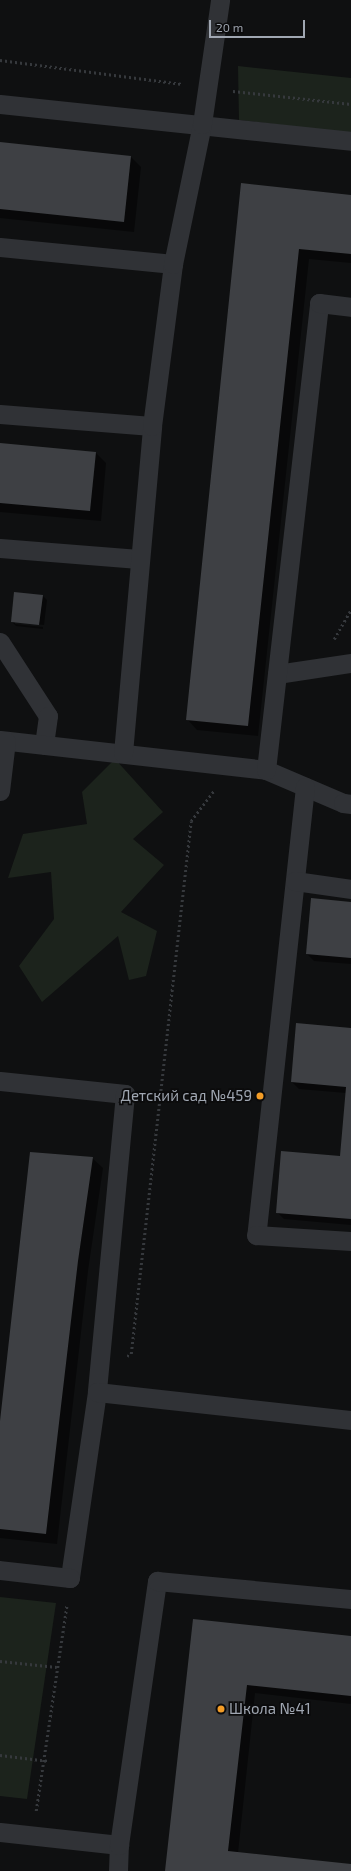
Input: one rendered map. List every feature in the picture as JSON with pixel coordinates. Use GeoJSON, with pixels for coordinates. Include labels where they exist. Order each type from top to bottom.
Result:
{"type":"FeatureCollection","features":[{"type":"Feature","properties":{"kind":"lane"},"geometry":{"type":"LineString","coordinates":[[123,753],[139,559],[152,426],[173,264],[202,124],[220,0]]}},
{"type":"Feature","properties":{"kind":"lane"},"geometry":{"type":"LineString","coordinates":[[0,104],[202,124],[351,141]]}},
{"type":"Feature","properties":{"kind":"lane"},"geometry":{"type":"LineString","coordinates":[[0,247],[173,264]]}},
{"type":"Feature","properties":{"kind":"lane"},"geometry":{"type":"LineString","coordinates":[[266,770],[319,303],[351,307]]}},
{"type":"Feature","properties":{"kind":"lane"},"geometry":{"type":"LineString","coordinates":[[0,414],[152,426]]}},
{"type":"Feature","properties":{"kind":"lane"},"geometry":{"type":"LineString","coordinates":[[0,548],[139,559]]}},
{"type":"Feature","properties":{"kind":"lane"},"geometry":{"type":"LineString","coordinates":[[0,642],[48,716],[44,745]]}},
{"type":"Feature","properties":{"kind":"lane"},"geometry":{"type":"LineString","coordinates":[[277,674],[351,663]]}},
{"type":"Feature","properties":{"kind":"lane"},"geometry":{"type":"LineString","coordinates":[[0,791],[3,740],[266,770],[305,787],[351,804]]}},
{"type":"Feature","properties":{"kind":"lane"},"geometry":{"type":"LineString","coordinates":[[305,787],[256,1235],[351,1241]]}},
{"type":"Feature","properties":{"kind":"lane"},"geometry":{"type":"LineString","coordinates":[[295,881],[351,889]]}},
{"type":"Feature","properties":{"kind":"lane"},"geometry":{"type":"LineString","coordinates":[[0,1081],[125,1094],[97,1392],[70,1578],[0,1570]]}},
{"type":"Feature","properties":{"kind":"lane"},"geometry":{"type":"LineString","coordinates":[[97,1392],[351,1420]]}},
{"type":"Feature","properties":{"kind":"lane"},"geometry":{"type":"LineString","coordinates":[[118,1871],[119,1845],[157,1581],[351,1599]]}},
{"type":"Feature","properties":{"kind":"lane"},"geometry":{"type":"LineString","coordinates":[[0,1832],[119,1845]]}},
{"type":"Feature","properties":{"kind":"path"},"geometry":{"type":"LineString","coordinates":[[0,60],[207,88],[351,104]]}},
{"type":"Feature","properties":{"kind":"path"},"geometry":{"type":"LineString","coordinates":[[98,1372],[131,1354],[191,821],[232,766]]}},
{"type":"Feature","properties":{"kind":"path"},"geometry":{"type":"LineString","coordinates":[[33,1836],[70,1578]]}},
{"type":"Feature","properties":{"kind":"path"},"geometry":{"type":"LineString","coordinates":[[0,1661],[57,1667]]}},
{"type":"Feature","properties":{"kind":"path"},"geometry":{"type":"LineString","coordinates":[[0,1755],[49,1761]]}},
{"type":"Feature","properties":{"kind":"shaded area"},"geometry":{"type":"Polygon","coordinates":[[[238,66],[351,78],[351,133],[239,120],[238,66]]]}},
{"type":"Feature","properties":{"kind":"shaded area"},"geometry":{"type":"Polygon","coordinates":[[[115,759],[163,812],[133,839],[164,865],[121,912],[157,931],[146,976],[129,980],[118,936],[42,1002],[19,966],[54,919],[51,872],[8,878],[23,834],[87,824],[82,792],[115,759]]]}},
{"type":"Feature","properties":{"kind":"shaded area"},"geometry":{"type":"Polygon","coordinates":[[[0,1597],[56,1603],[27,1799],[0,1796],[0,1597]]]}},
{"type":"Feature","properties":{"kind":"building"},"geometry":{"type":"Polygon","coordinates":[[[0,142],[131,156],[124,222],[0,209],[0,142]]]}},
{"type":"Feature","properties":{"kind":"building"},"geometry":{"type":"Polygon","coordinates":[[[241,183],[351,195],[351,254],[299,249],[248,726],[186,720],[241,183]]]}},
{"type":"Feature","properties":{"kind":"building"},"geometry":{"type":"Polygon","coordinates":[[[0,443],[96,452],[90,511],[0,503],[0,443]]]}},
{"type":"Feature","properties":{"kind":"building"},"geometry":{"type":"Polygon","coordinates":[[[14,592],[43,595],[39,625],[11,622],[14,592]]]}},
{"type":"Feature","properties":{"kind":"building"},"geometry":{"type":"Polygon","coordinates":[[[311,898],[351,902],[351,958],[306,954],[311,898]]]}},
{"type":"Feature","properties":{"kind":"building"},"geometry":{"type":"Polygon","coordinates":[[[296,1023],[351,1028],[351,1219],[276,1213],[281,1151],[340,1156],[346,1087],[291,1082],[296,1023]]]}},
{"type":"Feature","properties":{"kind":"building"},"geometry":{"type":"Polygon","coordinates":[[[30,1152],[93,1157],[78,1261],[46,1534],[0,1529],[0,1421],[30,1152]]]}},
{"type":"Feature","properties":{"kind":"building"},"geometry":{"type":"Polygon","coordinates":[[[193,1619],[351,1636],[351,1696],[247,1685],[228,1851],[351,1864],[351,1871],[165,1871],[193,1619]]]}},
{"type":"Feature","properties":{"kind":"place","name":"Детский сад №459"},"geometry":{"type":"Point","coordinates":[260,1096]}},
{"type":"Feature","properties":{"kind":"place","name":"Школа №41"},"geometry":{"type":"Point","coordinates":[221,1709]}}]}
